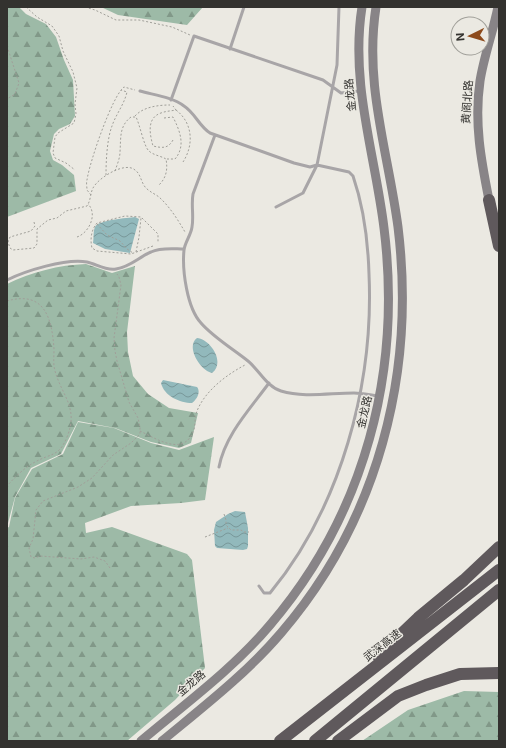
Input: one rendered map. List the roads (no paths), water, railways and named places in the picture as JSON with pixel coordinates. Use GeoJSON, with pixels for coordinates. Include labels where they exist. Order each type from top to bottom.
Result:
{"type":"FeatureCollection","features":[{"type":"Feature","properties":{"kind":"highway"},"geometry":{"type":"LineString","coordinates":[[489,200],[499,246]]}},
{"type":"Feature","properties":{"kind":"highway"},"geometry":{"type":"LineString","coordinates":[[333,700],[418,618],[464,580],[499,547]]}},
{"type":"Feature","properties":{"kind":"highway","name":"武深高速"},"geometry":{"type":"LineString","coordinates":[[280,741],[499,570]]}},
{"type":"Feature","properties":{"kind":"highway"},"geometry":{"type":"LineString","coordinates":[[315,741],[499,590]]}},
{"type":"Feature","properties":{"kind":"highway"},"geometry":{"type":"LineString","coordinates":[[338,741],[398,696],[460,674],[499,673]]}},
{"type":"Feature","properties":{"kind":"street","name":"金龙路"},"geometry":{"type":"LineString","coordinates":[[141,741],[243,654],[270,626],[299,588],[328,542],[349,499],[369,444],[380,397],[388,337],[388,271],[382,208],[367,132],[361,90],[358,49],[362,7]]}},
{"type":"Feature","properties":{"kind":"street"},"geometry":{"type":"LineString","coordinates":[[162,741],[239,677],[266,650],[294,617],[330,565],[350,529],[367,490],[382,447],[393,404],[398,374],[401,338],[402,293],[398,227],[380,129],[374,84],[372,38],[376,7]]}},
{"type":"Feature","properties":{"kind":"street","name":"黄阁北路"},"geometry":{"type":"LineString","coordinates":[[489,200],[479,144],[477,108],[483,66],[498,7]]}},
{"type":"Feature","properties":{"kind":"lane"},"geometry":{"type":"LineString","coordinates":[[230,49],[244,7]]}},
{"type":"Feature","properties":{"kind":"lane"},"geometry":{"type":"LineString","coordinates":[[276,207],[304,193],[317,165],[336,65],[339,7]]}},
{"type":"Feature","properties":{"kind":"lane"},"geometry":{"type":"LineString","coordinates":[[172,100],[194,36],[323,80],[341,93],[361,90]]}},
{"type":"Feature","properties":{"kind":"lane"},"geometry":{"type":"LineString","coordinates":[[140,91],[184,105],[204,129],[216,135],[294,162],[310,166],[317,165],[351,174],[357,188],[364,213],[368,253],[370,308],[366,366],[351,427],[328,497],[310,535],[288,571],[270,593],[264,593],[260,586]]}},
{"type":"Feature","properties":{"kind":"lane"},"geometry":{"type":"LineString","coordinates":[[216,135],[193,194],[192,226],[184,249],[184,270],[191,302],[197,318],[208,330],[250,363],[269,383],[278,390],[296,394],[360,393],[380,397]]}},
{"type":"Feature","properties":{"kind":"lane"},"geometry":{"type":"LineString","coordinates":[[7,280],[25,272],[68,262],[86,262],[112,270],[133,263],[151,252],[158,250],[184,249]]}},
{"type":"Feature","properties":{"kind":"lane"},"geometry":{"type":"LineString","coordinates":[[219,466],[223,450],[232,434],[269,383]]}},
{"type":"Feature","properties":{"kind":"water"},"geometry":{"type":"Polygon","coordinates":[[[135,217],[139,219],[130,253],[105,249],[93,243],[94,229],[97,225],[107,221],[135,217]]]}},
{"type":"Feature","properties":{"kind":"water"},"geometry":{"type":"Polygon","coordinates":[[[197,338],[207,342],[215,352],[217,363],[216,368],[212,373],[203,368],[196,358],[193,347],[197,338]]]}},
{"type":"Feature","properties":{"kind":"water"},"geometry":{"type":"Polygon","coordinates":[[[163,380],[197,387],[199,391],[198,395],[192,403],[183,402],[173,398],[165,392],[161,383],[163,380]]]}},
{"type":"Feature","properties":{"kind":"water"},"geometry":{"type":"Polygon","coordinates":[[[235,511],[245,512],[248,528],[247,549],[217,548],[215,546],[214,530],[216,522],[235,511]]]}}]}
